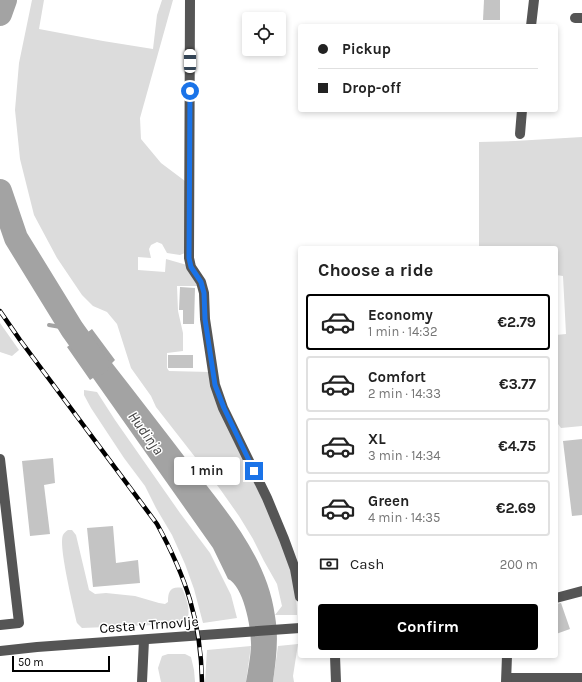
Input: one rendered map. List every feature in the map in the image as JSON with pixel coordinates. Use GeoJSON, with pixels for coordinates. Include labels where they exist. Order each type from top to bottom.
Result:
{"type":"FeatureCollection","features":[{"type":"Feature","properties":{"kind":"street"},"geometry":{"type":"LineString","coordinates":[[190,0],[189,258],[191,267],[201,282],[204,293],[205,319],[215,385],[224,408],[267,498],[284,539],[295,569],[298,586]]}},
{"type":"Feature","properties":{"kind":"street"},"geometry":{"type":"LineString","coordinates":[[531,24],[534,0]]}},
{"type":"Feature","properties":{"kind":"street"},"geometry":{"type":"LineString","coordinates":[[520,134],[522,112]]}},
{"type":"Feature","properties":{"kind":"street"},"geometry":{"type":"LineString","coordinates":[[0,459],[19,624],[0,625]]}},
{"type":"Feature","properties":{"kind":"street"},"geometry":{"type":"LineString","coordinates":[[558,597],[582,591]]}},
{"type":"Feature","properties":{"kind":"street","name":"Cesta v Trnovlje"},"geometry":{"type":"LineString","coordinates":[[0,651],[298,628]]}},
{"type":"Feature","properties":{"kind":"street"},"geometry":{"type":"LineString","coordinates":[[142,682],[144,640]]}},
{"type":"Feature","properties":{"kind":"street"},"geometry":{"type":"LineString","coordinates":[[334,658],[336,682]]}},
{"type":"Feature","properties":{"kind":"street"},"geometry":{"type":"LineString","coordinates":[[507,658],[507,680],[582,678]]}},
{"type":"Feature","properties":{"kind":"shaded area"},"geometry":{"type":"Polygon","coordinates":[[[32,0],[44,0],[39,29],[153,49],[157,15],[162,0],[173,0],[140,118],[141,139],[161,163],[185,181],[185,253],[180,255],[167,253],[162,244],[157,242],[151,245],[149,249],[151,258],[138,257],[138,270],[165,272],[166,259],[187,265],[199,286],[177,286],[178,311],[183,333],[183,351],[167,353],[167,368],[169,371],[210,372],[288,559],[296,596],[297,615],[275,615],[282,606],[277,584],[253,539],[220,489],[156,407],[151,396],[131,368],[117,324],[107,312],[93,306],[82,295],[57,258],[34,215],[20,159],[15,110],[19,63],[32,0]]]}},
{"type":"Feature","properties":{"kind":"shaded area"},"geometry":{"type":"Polygon","coordinates":[[[582,137],[582,426],[561,428],[558,424],[558,335],[566,334],[563,276],[558,275],[558,246],[479,246],[479,142],[582,137]]]}},
{"type":"Feature","properties":{"kind":"shaded area"},"geometry":{"type":"Polygon","coordinates":[[[0,323],[19,350],[12,356],[0,352],[0,323]]]}},
{"type":"Feature","properties":{"kind":"shaded area"},"geometry":{"type":"Polygon","coordinates":[[[84,390],[97,392],[180,513],[210,553],[231,595],[237,618],[203,623],[194,589],[172,535],[145,486],[124,458],[91,408],[84,395],[84,390]]]}},
{"type":"Feature","properties":{"kind":"shaded area"},"geometry":{"type":"Polygon","coordinates":[[[68,530],[72,530],[76,535],[89,590],[95,594],[106,593],[135,596],[165,604],[168,602],[170,590],[182,588],[188,605],[189,614],[187,622],[180,624],[82,628],[77,623],[64,564],[62,541],[63,535],[68,530]]]}},
{"type":"Feature","properties":{"kind":"shaded area"},"geometry":{"type":"Polygon","coordinates":[[[298,644],[293,676],[294,682],[273,682],[278,646],[298,644]]]}},
{"type":"Feature","properties":{"kind":"shaded area"},"geometry":{"type":"Polygon","coordinates":[[[251,646],[246,682],[205,682],[207,650],[251,646]]]}},
{"type":"Feature","properties":{"kind":"shaded area"},"geometry":{"type":"Polygon","coordinates":[[[168,654],[185,654],[191,657],[195,682],[161,682],[158,668],[162,656],[168,654]]]}},
{"type":"Feature","properties":{"kind":"water"},"geometry":{"type":"Polygon","coordinates":[[[92,329],[115,360],[112,363],[230,516],[254,554],[263,573],[275,616],[277,641],[273,682],[246,682],[251,640],[243,599],[234,583],[228,579],[213,548],[93,378],[90,380],[67,347],[92,329]]]}},
{"type":"Feature","properties":{"kind":"building"},"geometry":{"type":"Polygon","coordinates":[[[484,0],[500,0],[500,20],[483,20],[484,0]]]}},
{"type":"Feature","properties":{"kind":"building"},"geometry":{"type":"Polygon","coordinates":[[[180,287],[195,288],[194,324],[183,324],[183,310],[179,310],[180,287]]]}},
{"type":"Feature","properties":{"kind":"building"},"geometry":{"type":"Polygon","coordinates":[[[168,355],[193,355],[193,368],[168,368],[168,355]]]}},
{"type":"Feature","properties":{"kind":"building"},"geometry":{"type":"Polygon","coordinates":[[[582,439],[582,515],[572,516],[563,441],[582,439]]]}},
{"type":"Feature","properties":{"kind":"building"},"geometry":{"type":"Polygon","coordinates":[[[53,458],[55,483],[44,485],[50,534],[30,536],[22,461],[53,458]]]}},
{"type":"Feature","properties":{"kind":"building"},"geometry":{"type":"Polygon","coordinates":[[[113,526],[116,563],[138,560],[140,583],[93,587],[87,528],[113,526]]]}},
{"type":"Feature","properties":{"kind":"building"},"geometry":{"type":"Polygon","coordinates":[[[561,603],[570,629],[558,633],[558,604],[561,603]]]}},
{"type":"Feature","properties":{"kind":"waterway","name":"Hudinja"},"geometry":{"type":"LineString","coordinates":[[0,14],[5,0]]}},
{"type":"Feature","properties":{"kind":"waterway","name":"Hudinja"},"geometry":{"type":"LineString","coordinates":[[0,191],[16,238],[72,329],[97,364]]}},
{"type":"Feature","properties":{"kind":"waterway"},"geometry":{"type":"LineString","coordinates":[[49,325],[72,329]]}},
{"type":"Feature","properties":{"kind":"railway"},"geometry":{"type":"LineString","coordinates":[[0,311],[157,524],[176,562],[190,600],[199,639],[202,682]]}},
{"type":"Feature","properties":{"kind":"route"},"geometry":{"type":"LineString","coordinates":[[190,91],[189,258],[191,267],[201,282],[204,293],[205,319],[215,385],[224,408],[254,471]]}}]}
